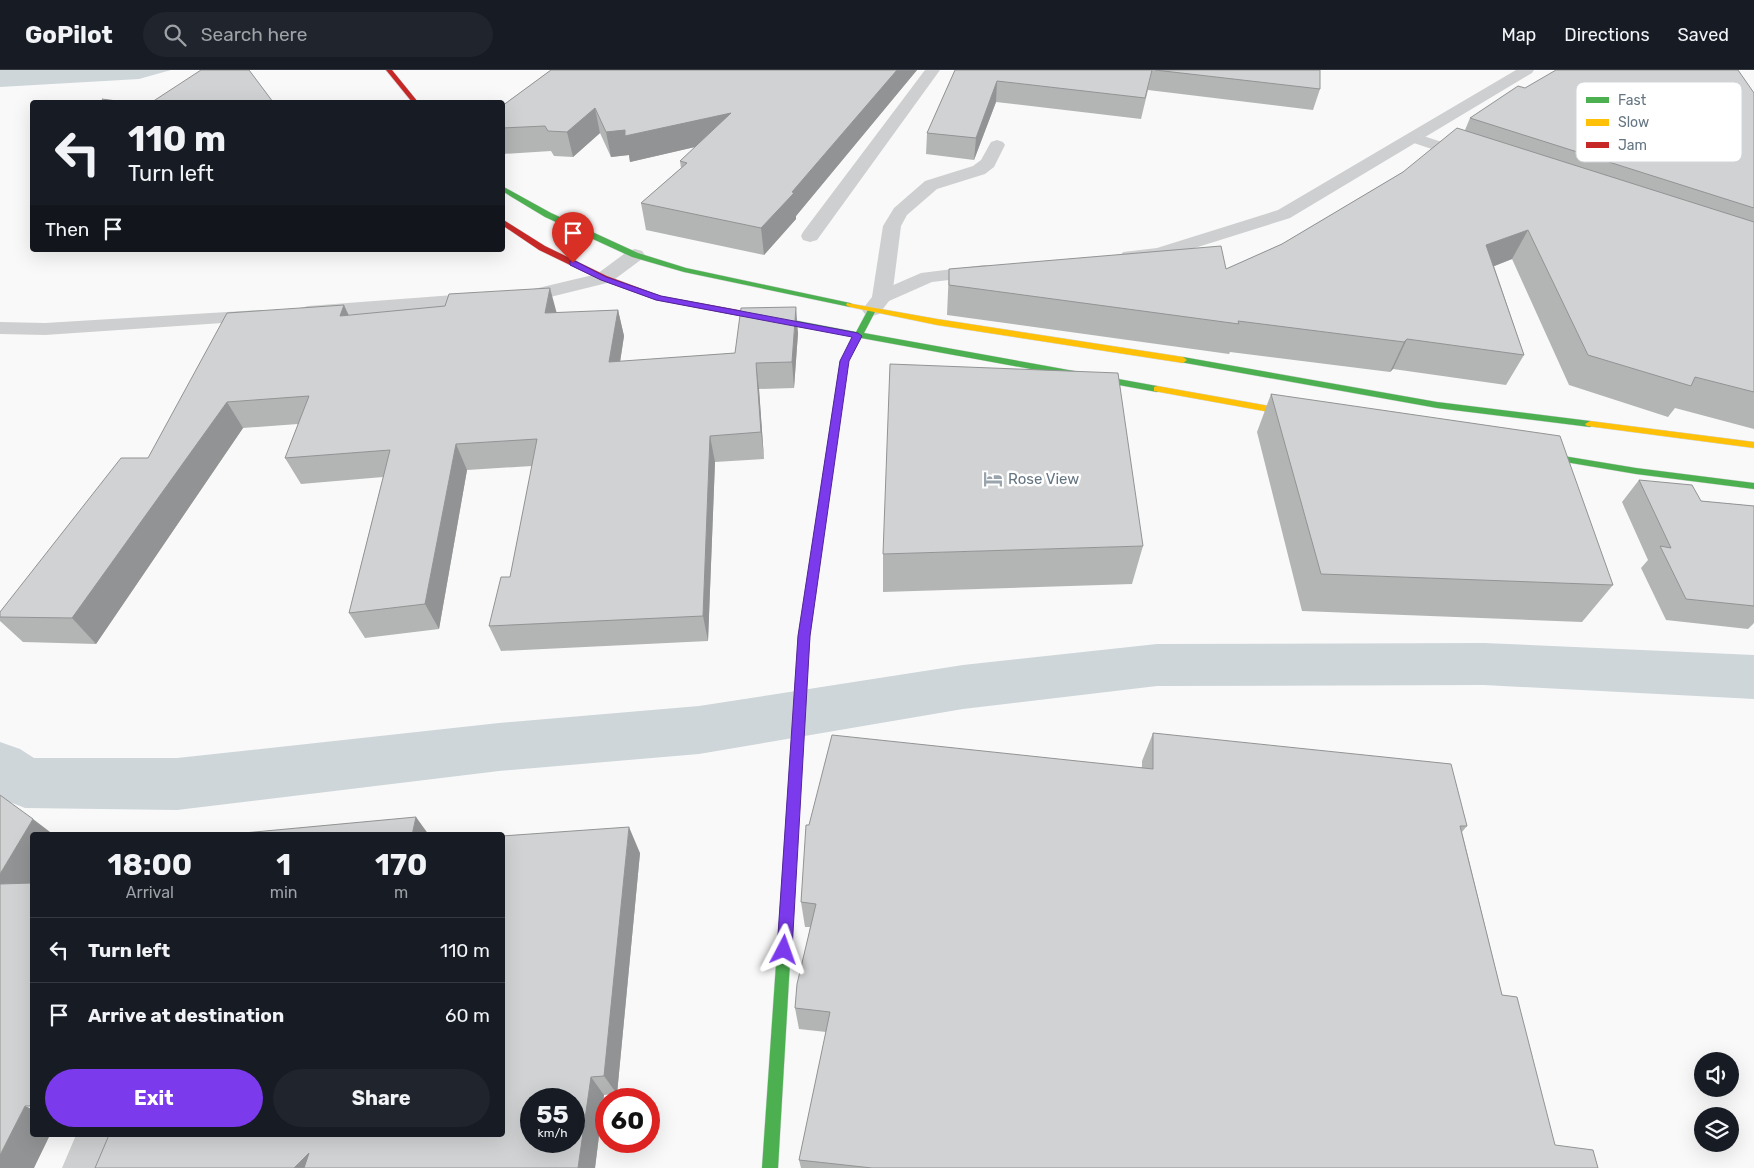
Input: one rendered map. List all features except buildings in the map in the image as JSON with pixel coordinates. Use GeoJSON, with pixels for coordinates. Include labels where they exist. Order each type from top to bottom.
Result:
{"type":"FeatureCollection","features":[{"type":"Feature","properties":{"kind":"main road"},"geometry":{"type":"LineString","coordinates":[[389,70],[413,100]]}},
{"type":"Feature","properties":{"kind":"main road"},"geometry":{"type":"LineString","coordinates":[[505,190],[548,215],[635,255],[684,270],[877,303],[937,322],[1166,357],[1437,405],[1754,445]]}},
{"type":"Feature","properties":{"kind":"main road"},"geometry":{"type":"LineString","coordinates":[[505,223],[542,248],[604,278],[659,298],[858,336],[1315,417]]}},
{"type":"Feature","properties":{"kind":"main road"},"geometry":{"type":"LineString","coordinates":[[770,1168],[804,636],[844,361],[877,303]]}},
{"type":"Feature","properties":{"kind":"main road"},"geometry":{"type":"LineString","coordinates":[[1519,451],[1636,471],[1754,486]]}},
{"type":"Feature","properties":{"kind":"street"},"geometry":{"type":"LineString","coordinates":[[810,236],[933,70]]}},
{"type":"Feature","properties":{"kind":"street"},"geometry":{"type":"LineString","coordinates":[[1111,258],[1159,254],[1284,214],[1527,70]]}},
{"type":"Feature","properties":{"kind":"street"},"geometry":{"type":"LineString","coordinates":[[1414,138],[1490,163]]}},
{"type":"Feature","properties":{"kind":"street"},"geometry":{"type":"LineString","coordinates":[[877,303],[892,226],[900,212],[931,185],[979,170],[988,163],[997,145]]}},
{"type":"Feature","properties":{"kind":"street"},"geometry":{"type":"LineString","coordinates":[[0,328],[45,329],[286,314],[534,295],[604,278],[635,255]]}},
{"type":"Feature","properties":{"kind":"street"},"geometry":{"type":"LineString","coordinates":[[877,303],[928,277],[1005,269]]}},
{"type":"Feature","properties":{"kind":"street"},"geometry":{"type":"LineString","coordinates":[[82,1168],[95,1137]]}},
{"type":"Feature","properties":{"kind":"shaded area"},"geometry":{"type":"Polygon","coordinates":[[[0,70],[171,70],[139,79],[0,87],[0,70]]]}},
{"type":"Feature","properties":{"kind":"waterway"},"geometry":{"type":"LineString","coordinates":[[0,767],[25,783],[177,784],[499,747],[699,730],[963,687],[1157,665],[1484,664],[1754,677]]}},
{"type":"Feature","properties":{"kind":"traffic: fast"},"geometry":{"type":"LineString","coordinates":[[505,190],[548,215],[635,255],[684,270],[850,305]]}},
{"type":"Feature","properties":{"kind":"traffic: fast"},"geometry":{"type":"LineString","coordinates":[[818,540],[844,361],[872,310]]}},
{"type":"Feature","properties":{"kind":"traffic: fast"},"geometry":{"type":"LineString","coordinates":[[793,323],[1157,389]]}},
{"type":"Feature","properties":{"kind":"traffic: fast"},"geometry":{"type":"LineString","coordinates":[[1183,360],[1437,405],[1590,424]]}},
{"type":"Feature","properties":{"kind":"traffic: fast"},"geometry":{"type":"LineString","coordinates":[[1533,454],[1636,471],[1754,486]]}},
{"type":"Feature","properties":{"kind":"traffic: fast"},"geometry":{"type":"LineString","coordinates":[[770,1168],[794,790]]}},
{"type":"Feature","properties":{"kind":"traffic: slow"},"geometry":{"type":"LineString","coordinates":[[850,305],[937,322],[1183,360]]}},
{"type":"Feature","properties":{"kind":"traffic: slow"},"geometry":{"type":"LineString","coordinates":[[1157,389],[1303,415]]}},
{"type":"Feature","properties":{"kind":"traffic: slow"},"geometry":{"type":"LineString","coordinates":[[1590,424],[1754,445]]}},
{"type":"Feature","properties":{"kind":"traffic: slow"},"geometry":{"type":"LineString","coordinates":[[794,790],[804,636],[818,540]]}},
{"type":"Feature","properties":{"kind":"traffic: jam"},"geometry":{"type":"LineString","coordinates":[[389,70],[413,100]]}},
{"type":"Feature","properties":{"kind":"traffic: jam"},"geometry":{"type":"LineString","coordinates":[[505,223],[542,248],[604,278],[659,298],[793,323]]}},
{"type":"Feature","properties":{"kind":"place","name":"Rose View"},"geometry":{"type":"Point","coordinates":[993,479]}},
{"type":"Feature","properties":{"kind":"route"},"geometry":{"type":"LineString","coordinates":[[573,263],[604,278],[659,298],[858,336],[844,361],[804,636],[784,950]]}}]}
